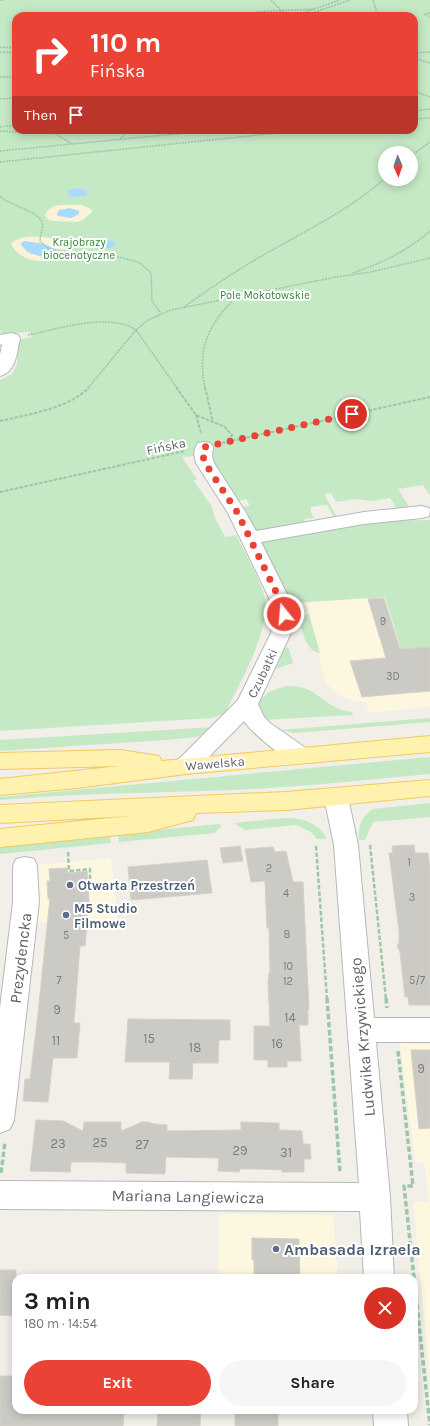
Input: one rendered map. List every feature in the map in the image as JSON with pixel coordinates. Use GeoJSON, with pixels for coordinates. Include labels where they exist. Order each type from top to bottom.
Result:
{"type":"FeatureCollection","features":[{"type":"Feature","properties":{"kind":"main road","name":"Wawelska"},"geometry":{"type":"LineString","coordinates":[[0,787],[77,780],[186,766],[430,744]]}},
{"type":"Feature","properties":{"kind":"main road"},"geometry":{"type":"LineString","coordinates":[[0,761],[120,758],[186,766]]}},
{"type":"Feature","properties":{"kind":"main road"},"geometry":{"type":"LineString","coordinates":[[0,814],[336,797],[430,788]]}},
{"type":"Feature","properties":{"kind":"main road"},"geometry":{"type":"LineString","coordinates":[[0,838],[148,823],[227,803]]}},
{"type":"Feature","properties":{"kind":"street"},"geometry":{"type":"LineString","coordinates":[[0,370],[6,364],[6,339]]}},
{"type":"Feature","properties":{"kind":"street","name":"Czubatki"},"geometry":{"type":"LineString","coordinates":[[186,766],[247,704],[281,633],[284,614],[281,602],[237,512],[205,463],[203,456],[204,447]]}},
{"type":"Feature","properties":{"kind":"street"},"geometry":{"type":"LineString","coordinates":[[250,538],[364,518],[422,512]]}},
{"type":"Feature","properties":{"kind":"street","name":"Czubatki"},"geometry":{"type":"LineString","coordinates":[[247,704],[255,720],[262,729],[299,756]]}},
{"type":"Feature","properties":{"kind":"street","name":"Ludwika Krzywickiego"},"geometry":{"type":"LineString","coordinates":[[336,797],[346,841],[375,1197],[379,1274]]}},
{"type":"Feature","properties":{"kind":"street","name":"Prezydencka"},"geometry":{"type":"LineString","coordinates":[[0,1120],[3,1072],[26,902],[25,866]]}},
{"type":"Feature","properties":{"kind":"street"},"geometry":{"type":"LineString","coordinates":[[361,1030],[430,1030]]}},
{"type":"Feature","properties":{"kind":"street","name":"Mariana Langiewicza"},"geometry":{"type":"LineString","coordinates":[[0,1195],[375,1197]]}},
{"type":"Feature","properties":{"kind":"street"},"geometry":{"type":"LineString","coordinates":[[390,1414],[391,1426]]}},
{"type":"Feature","properties":{"kind":"path"},"geometry":{"type":"LineString","coordinates":[[271,0],[280,10]]}},
{"type":"Feature","properties":{"kind":"path"},"geometry":{"type":"LineString","coordinates":[[306,12],[340,0]]}},
{"type":"Feature","properties":{"kind":"path"},"geometry":{"type":"LineString","coordinates":[[316,11],[350,0]]}},
{"type":"Feature","properties":{"kind":"path"},"geometry":{"type":"LineString","coordinates":[[373,0],[377,12]]}},
{"type":"Feature","properties":{"kind":"path"},"geometry":{"type":"LineString","coordinates":[[255,12],[315,9]]}},
{"type":"Feature","properties":{"kind":"path"},"geometry":{"type":"LineString","coordinates":[[430,13],[424,14],[430,17]]}},
{"type":"Feature","properties":{"kind":"path"},"geometry":{"type":"LineString","coordinates":[[0,47],[12,48]]}},
{"type":"Feature","properties":{"kind":"path"},"geometry":{"type":"LineString","coordinates":[[0,52],[12,53]]}},
{"type":"Feature","properties":{"kind":"path"},"geometry":{"type":"LineString","coordinates":[[418,53],[430,52]]}},
{"type":"Feature","properties":{"kind":"path"},"geometry":{"type":"LineString","coordinates":[[418,59],[430,63]]}},
{"type":"Feature","properties":{"kind":"path"},"geometry":{"type":"LineString","coordinates":[[0,77],[12,77]]}},
{"type":"Feature","properties":{"kind":"path"},"geometry":{"type":"LineString","coordinates":[[418,92],[430,97]]}},
{"type":"Feature","properties":{"kind":"path"},"geometry":{"type":"LineString","coordinates":[[0,100],[12,98]]}},
{"type":"Feature","properties":{"kind":"path"},"geometry":{"type":"LineString","coordinates":[[418,110],[430,109]]}},
{"type":"Feature","properties":{"kind":"path"},"geometry":{"type":"LineString","coordinates":[[418,119],[430,118]]}},
{"type":"Feature","properties":{"kind":"path"},"geometry":{"type":"LineString","coordinates":[[0,127],[12,126]]}},
{"type":"Feature","properties":{"kind":"path"},"geometry":{"type":"LineString","coordinates":[[0,131],[12,132]]}},
{"type":"Feature","properties":{"kind":"path"},"geometry":{"type":"LineString","coordinates":[[56,134],[73,144]]}},
{"type":"Feature","properties":{"kind":"path"},"geometry":{"type":"LineString","coordinates":[[120,139],[125,134]]}},
{"type":"Feature","properties":{"kind":"path"},"geometry":{"type":"LineString","coordinates":[[0,151],[174,134]]}},
{"type":"Feature","properties":{"kind":"path"},"geometry":{"type":"LineString","coordinates":[[0,162],[268,134]]}},
{"type":"Feature","properties":{"kind":"path"},"geometry":{"type":"LineString","coordinates":[[418,151],[430,142]]}},
{"type":"Feature","properties":{"kind":"path"},"geometry":{"type":"LineString","coordinates":[[182,308],[238,270],[335,215],[372,192],[378,186]]}},
{"type":"Feature","properties":{"kind":"path"},"geometry":{"type":"LineString","coordinates":[[0,196],[7,202],[31,212],[40,219],[42,225],[40,241],[49,249],[131,259],[148,268],[152,276],[152,301],[161,313]]}},
{"type":"Feature","properties":{"kind":"path"},"geometry":{"type":"LineString","coordinates":[[346,275],[384,263],[404,251],[430,231]]}},
{"type":"Feature","properties":{"kind":"path"},"geometry":{"type":"LineString","coordinates":[[0,421],[52,408],[67,403],[77,397],[87,389],[136,330],[148,320],[161,313],[346,275],[371,272],[430,258]]}},
{"type":"Feature","properties":{"kind":"path"},"geometry":{"type":"LineString","coordinates":[[213,422],[201,370],[203,345],[217,317],[237,297]]}},
{"type":"Feature","properties":{"kind":"path"},"geometry":{"type":"LineString","coordinates":[[31,335],[111,322],[125,324],[136,330],[196,415],[225,428],[232,435],[227,442]]}},
{"type":"Feature","properties":{"kind":"path","name":"Fińska"},"geometry":{"type":"LineString","coordinates":[[0,492],[430,397]]}},
{"type":"Feature","properties":{"kind":"path"},"geometry":{"type":"LineString","coordinates":[[370,845],[387,1013],[396,1030],[413,1186],[404,1186],[414,1274]]}},
{"type":"Feature","properties":{"kind":"path"},"geometry":{"type":"LineString","coordinates":[[316,846],[340,1181]]}},
{"type":"Feature","properties":{"kind":"path"},"geometry":{"type":"LineString","coordinates":[[68,852],[69,870],[90,869],[90,883],[88,883]]}},
{"type":"Feature","properties":{"kind":"path"},"geometry":{"type":"LineString","coordinates":[[418,1315],[430,1425]]}},
{"type":"Feature","properties":{"kind":"shaded area"},"geometry":{"type":"Polygon","coordinates":[[[385,597],[401,649],[430,647],[430,707],[369,713],[366,702],[350,700],[337,694],[325,682],[306,602],[385,597]]]}},
{"type":"Feature","properties":{"kind":"shaded area"},"geometry":{"type":"Polygon","coordinates":[[[111,858],[118,923],[35,923],[36,865],[111,858]]]}},
{"type":"Feature","properties":{"kind":"shaded area"},"geometry":{"type":"Polygon","coordinates":[[[399,1035],[430,1036],[430,1377],[413,1202],[429,1202],[424,1163],[415,1162],[399,1035]]]}},
{"type":"Feature","properties":{"kind":"shaded area"},"geometry":{"type":"Polygon","coordinates":[[[219,1214],[333,1215],[338,1274],[218,1274],[219,1214]]]}},
{"type":"Feature","properties":{"kind":"green space","name":"Pole Mokotowskie"},"geometry":{"type":"Polygon","coordinates":[[[0,0],[430,0],[430,495],[423,485],[398,489],[409,507],[397,509],[390,498],[372,501],[356,499],[336,502],[331,493],[324,494],[338,519],[336,520],[327,505],[311,507],[311,512],[314,518],[305,519],[302,527],[257,535],[242,507],[250,505],[246,499],[239,501],[211,458],[213,455],[182,457],[197,479],[194,481],[212,507],[214,516],[225,537],[236,535],[263,591],[265,605],[264,620],[260,637],[254,654],[225,714],[211,718],[0,731],[0,380],[12,374],[17,364],[17,340],[32,337],[29,332],[1,334],[0,330],[0,0]]]}},
{"type":"Feature","properties":{"kind":"green space"},"geometry":{"type":"Polygon","coordinates":[[[430,520],[430,647],[401,649],[385,597],[291,603],[263,551],[262,543],[264,540],[377,521],[430,520]]]}},
{"type":"Feature","properties":{"kind":"green space"},"geometry":{"type":"Polygon","coordinates":[[[309,614],[320,653],[315,652],[308,645],[298,618],[309,614]]]}},
{"type":"Feature","properties":{"kind":"green space"},"geometry":{"type":"Polygon","coordinates":[[[285,647],[289,649],[293,663],[276,669],[285,647]]]}},
{"type":"Feature","properties":{"kind":"green space"},"geometry":{"type":"Polygon","coordinates":[[[286,686],[302,687],[313,692],[339,709],[352,712],[353,715],[262,720],[259,712],[260,700],[269,692],[286,686]]]}},
{"type":"Feature","properties":{"kind":"green space"},"geometry":{"type":"Polygon","coordinates":[[[430,718],[430,722],[294,733],[280,730],[430,718]]]}},
{"type":"Feature","properties":{"kind":"green space"},"geometry":{"type":"Polygon","coordinates":[[[215,727],[207,733],[197,737],[0,751],[0,740],[215,727]]]}},
{"type":"Feature","properties":{"kind":"green space"},"geometry":{"type":"Polygon","coordinates":[[[430,757],[430,774],[258,789],[88,795],[0,800],[0,797],[430,757]]]}},
{"type":"Feature","properties":{"kind":"green space"},"geometry":{"type":"Polygon","coordinates":[[[430,803],[430,817],[373,822],[365,840],[359,840],[361,822],[373,809],[430,803]]]}},
{"type":"Feature","properties":{"kind":"green space"},"geometry":{"type":"Polygon","coordinates":[[[285,818],[304,820],[315,825],[327,839],[317,839],[311,832],[296,825],[245,830],[234,823],[285,818]]]}},
{"type":"Feature","properties":{"kind":"green space"},"geometry":{"type":"Polygon","coordinates":[[[219,824],[222,825],[215,833],[119,842],[118,834],[219,824]]]}},
{"type":"Feature","properties":{"kind":"green space"},"geometry":{"type":"Polygon","coordinates":[[[110,835],[111,843],[0,854],[0,845],[110,835]]]}},
{"type":"Feature","properties":{"kind":"sand"},"geometry":{"type":"Polygon","coordinates":[[[60,205],[82,205],[91,209],[92,212],[83,220],[77,222],[49,220],[45,216],[47,211],[51,208],[60,205]]]}},
{"type":"Feature","properties":{"kind":"sand"},"geometry":{"type":"Polygon","coordinates":[[[45,237],[58,240],[67,250],[67,253],[53,260],[37,261],[22,256],[11,244],[22,238],[45,237]],[[24,241],[25,250],[31,254],[56,252],[44,244],[24,241]]]}},
{"type":"Feature","properties":{"kind":"water"},"geometry":{"type":"Polygon","coordinates":[[[78,188],[87,190],[87,195],[78,197],[69,196],[68,190],[78,188]]]}},
{"type":"Feature","properties":{"kind":"water"},"geometry":{"type":"Polygon","coordinates":[[[70,208],[79,211],[79,214],[71,218],[58,216],[57,214],[59,210],[70,208]]]}},
{"type":"Feature","properties":{"kind":"water"},"geometry":{"type":"Polygon","coordinates":[[[107,239],[114,242],[115,246],[102,248],[91,242],[95,240],[107,239]]]}},
{"type":"Feature","properties":{"kind":"water"},"geometry":{"type":"Polygon","coordinates":[[[24,241],[44,244],[55,249],[56,252],[48,256],[38,256],[28,251],[21,245],[24,241]]]}},
{"type":"Feature","properties":{"kind":"building"},"geometry":{"type":"Polygon","coordinates":[[[384,598],[400,649],[430,647],[430,691],[362,697],[350,661],[386,658],[368,599],[384,598]]]}},
{"type":"Feature","properties":{"kind":"building"},"geometry":{"type":"Polygon","coordinates":[[[414,845],[415,853],[428,853],[430,870],[430,1005],[409,1005],[408,997],[405,997],[400,952],[397,946],[399,942],[399,931],[389,853],[393,853],[392,846],[414,845]]]}},
{"type":"Feature","properties":{"kind":"building"},"geometry":{"type":"Polygon","coordinates":[[[240,846],[243,861],[223,863],[220,848],[240,846]]]}},
{"type":"Feature","properties":{"kind":"building"},"geometry":{"type":"Polygon","coordinates":[[[273,847],[275,852],[286,851],[293,882],[303,882],[309,1009],[308,1025],[299,1025],[301,1061],[287,1061],[287,1067],[268,1067],[268,1060],[254,1060],[254,1026],[270,1026],[268,982],[270,973],[269,928],[267,928],[265,881],[251,882],[245,849],[273,847]]]}},
{"type":"Feature","properties":{"kind":"building"},"geometry":{"type":"Polygon","coordinates":[[[207,860],[212,893],[131,900],[128,867],[207,860]]]}},
{"type":"Feature","properties":{"kind":"building"},"geometry":{"type":"Polygon","coordinates":[[[67,868],[68,873],[87,871],[89,901],[85,946],[80,946],[74,1023],[80,1023],[77,1058],[53,1058],[48,1102],[23,1101],[25,1079],[30,1079],[37,1023],[50,898],[48,899],[47,881],[50,881],[49,869],[67,868]]]}},
{"type":"Feature","properties":{"kind":"building"},"geometry":{"type":"Polygon","coordinates":[[[128,1019],[230,1020],[230,1040],[219,1040],[218,1063],[193,1063],[192,1079],[169,1079],[170,1062],[125,1062],[128,1019]]]}},
{"type":"Feature","properties":{"kind":"building"},"geometry":{"type":"Polygon","coordinates":[[[411,1050],[430,1050],[430,1128],[419,1129],[411,1050]]]}},
{"type":"Feature","properties":{"kind":"building"},"geometry":{"type":"Polygon","coordinates":[[[36,1120],[63,1121],[83,1131],[84,1122],[121,1122],[121,1131],[142,1122],[167,1125],[167,1131],[241,1130],[241,1122],[279,1123],[279,1130],[302,1131],[303,1144],[310,1144],[311,1159],[304,1159],[304,1172],[282,1172],[282,1170],[261,1169],[240,1169],[239,1172],[218,1171],[219,1158],[166,1157],[165,1174],[126,1173],[126,1163],[100,1162],[71,1162],[70,1172],[30,1171],[36,1120]]]}},
{"type":"Feature","properties":{"kind":"building","name":"Ambasada Izraela"},"geometry":{"type":"Polygon","coordinates":[[[252,1238],[299,1239],[300,1274],[254,1274],[254,1260],[252,1260],[252,1238]]]}},
{"type":"Feature","properties":{"kind":"building"},"geometry":{"type":"Polygon","coordinates":[[[0,1270],[16,1270],[16,1274],[12,1274],[12,1316],[0,1315],[0,1270]]]}},
{"type":"Feature","properties":{"kind":"building"},"geometry":{"type":"Polygon","coordinates":[[[0,1376],[12,1376],[12,1414],[124,1414],[123,1426],[0,1426],[0,1376]]]}},
{"type":"Feature","properties":{"kind":"building"},"geometry":{"type":"Polygon","coordinates":[[[158,1414],[201,1414],[200,1426],[157,1426],[158,1414]]]}},
{"type":"Feature","properties":{"kind":"building"},"geometry":{"type":"Polygon","coordinates":[[[235,1414],[278,1414],[278,1426],[235,1426],[235,1414]]]}},
{"type":"Feature","properties":{"kind":"place","name":"Otwarta Przestrzeń"},"geometry":{"type":"Point","coordinates":[70,885]}},
{"type":"Feature","properties":{"kind":"place","name":"M5 Studio Filmowe"},"geometry":{"type":"Point","coordinates":[66,915]}},
{"type":"Feature","properties":{"kind":"place","name":"Ambasada Izraela"},"geometry":{"type":"Point","coordinates":[276,1249]}},
{"type":"Feature","properties":{"kind":"route"},"geometry":{"type":"LineString","coordinates":[[284,614],[281,602],[237,512],[205,463],[203,456],[204,447],[352,414]]}},
{"type":"Feature","properties":{"kind":"park label","name":"Krajobrazy biocenotyczne"},"geometry":{"type":"Point","coordinates":[79,248]}}]}
